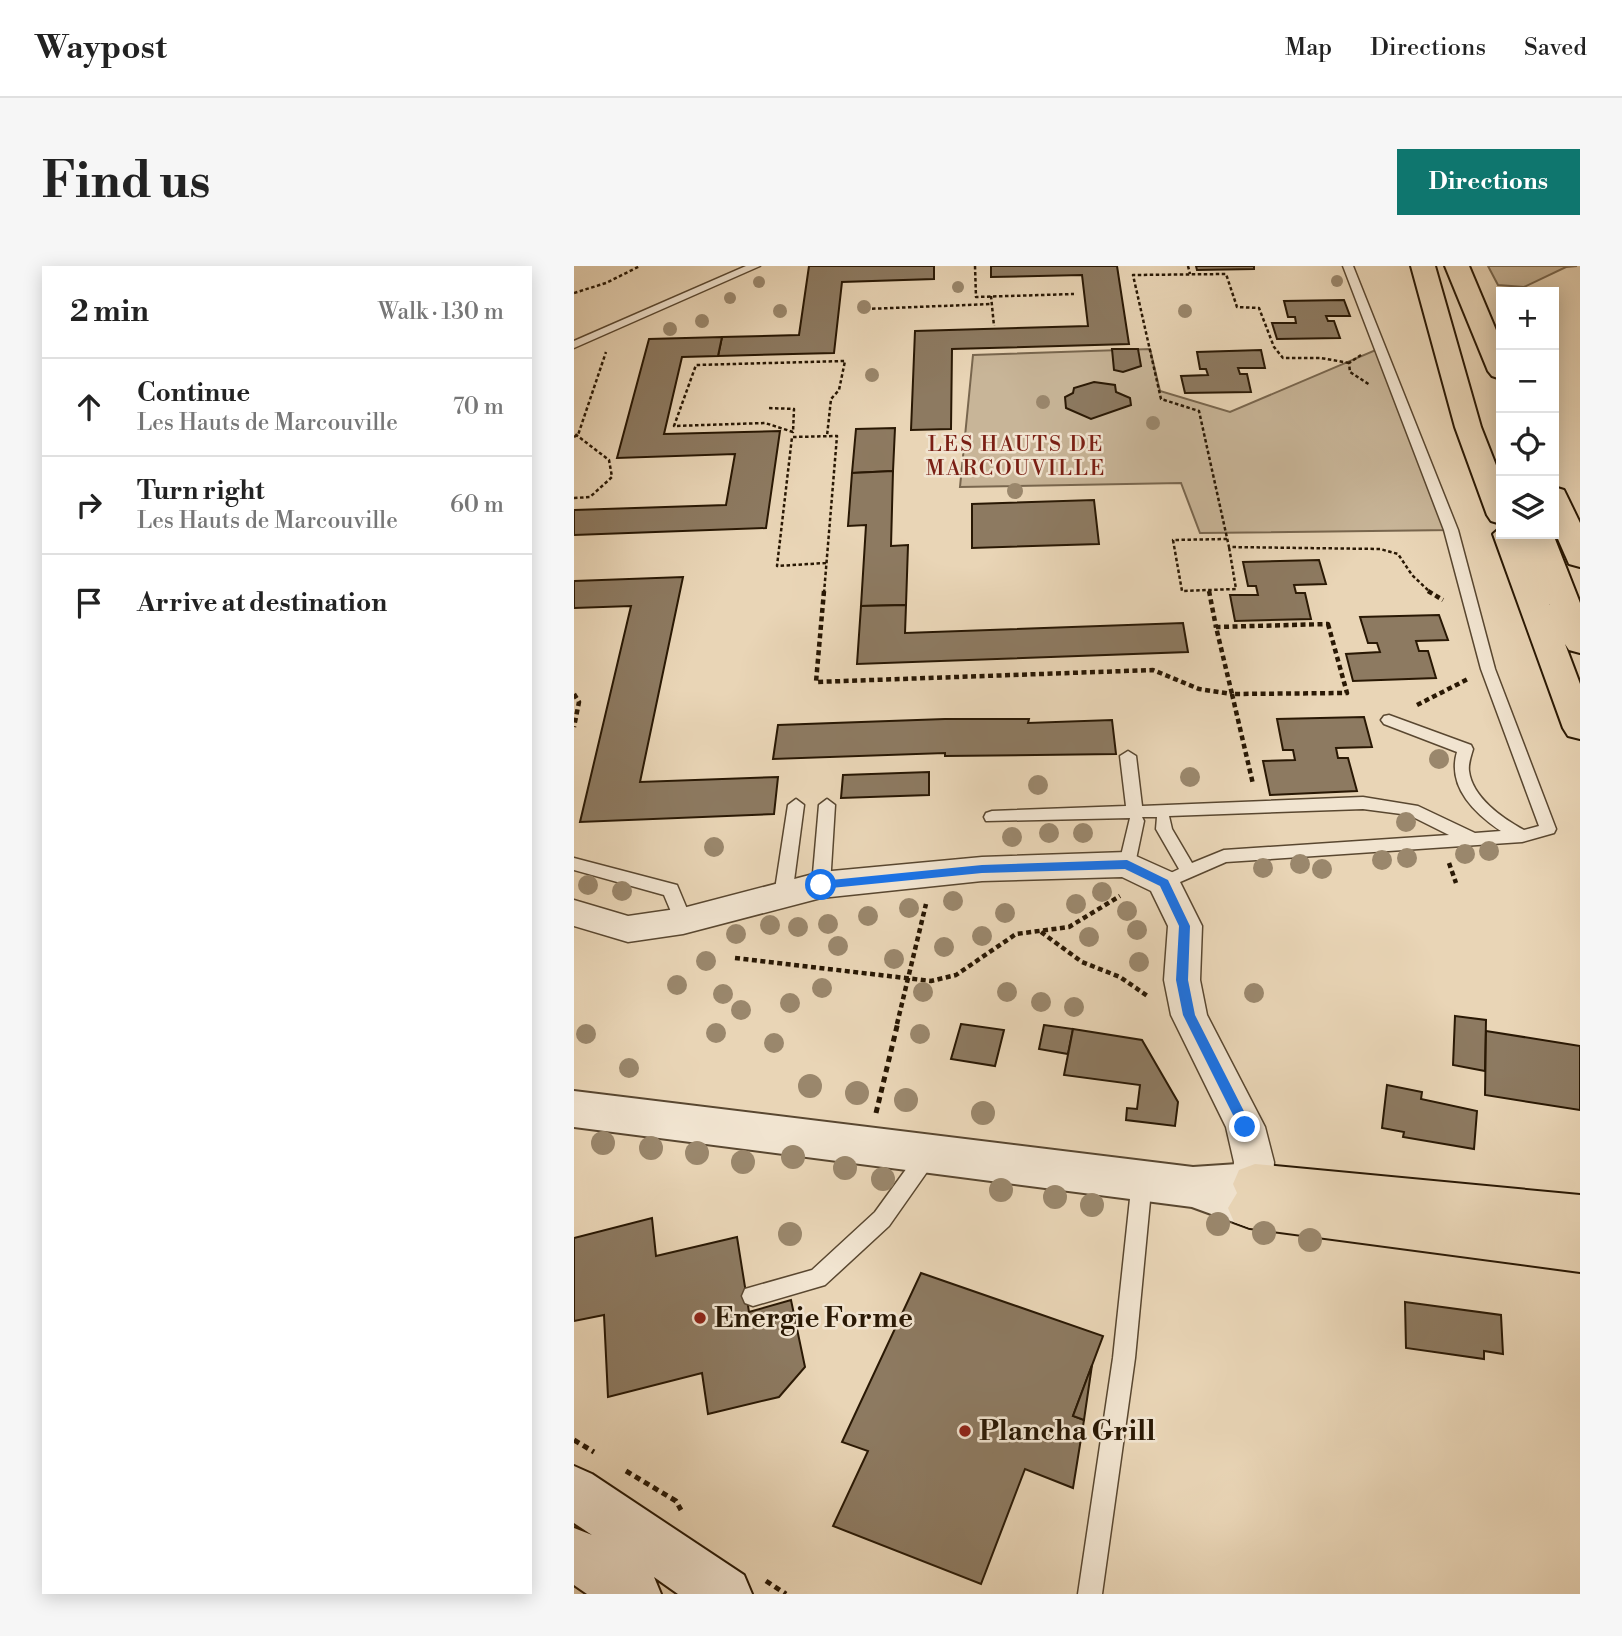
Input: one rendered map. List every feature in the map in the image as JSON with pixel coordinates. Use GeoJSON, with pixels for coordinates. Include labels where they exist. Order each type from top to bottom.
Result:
{"type":"FeatureCollection","features":[{"type":"Feature","properties":{"kind":"main road"},"geometry":{"type":"LineString","coordinates":[[1423,266],[1468,427],[1496,502]]}},
{"type":"Feature","properties":{"kind":"main road"},"geometry":{"type":"LineString","coordinates":[[1429,266],[1491,419]]}},
{"type":"Feature","properties":{"kind":"main road"},"geometry":{"type":"LineString","coordinates":[[1457,266],[1496,359]]}},
{"type":"Feature","properties":{"kind":"main road"},"geometry":{"type":"LineString","coordinates":[[1559,491],[1580,531]]}},
{"type":"Feature","properties":{"kind":"main road"},"geometry":{"type":"LineString","coordinates":[[1559,508],[1580,558]]}},
{"type":"Feature","properties":{"kind":"main road"},"geometry":{"type":"LineString","coordinates":[[1510,539],[1580,728]]}},
{"type":"Feature","properties":{"kind":"main road"},"geometry":{"type":"LineString","coordinates":[[1540,539],[1580,643]]}},
{"type":"Feature","properties":{"kind":"main road"},"geometry":{"type":"LineString","coordinates":[[1252,1196],[1471,1222],[1580,1251]]}},
{"type":"Feature","properties":{"kind":"main road"},"geometry":{"type":"LineString","coordinates":[[1471,1222],[1580,1215]]}},
{"type":"Feature","properties":{"kind":"street"},"geometry":{"type":"LineString","coordinates":[[574,913],[628,929],[683,921],[821,885],[982,869],[1158,874],[1185,926],[1186,998],[1245,1127],[1254,1162],[1252,1196],[574,1109]]}},
{"type":"Feature","properties":{"kind":"street"},"geometry":{"type":"LineString","coordinates":[[574,1492],[725,1594]]}},
{"type":"Feature","properties":{"kind":"street"},"geometry":{"type":"LineString","coordinates":[[574,1554],[634,1594]]}},
{"type":"Feature","properties":{"kind":"lane"},"geometry":{"type":"LineString","coordinates":[[574,345],[755,266]]}},
{"type":"Feature","properties":{"kind":"lane"},"geometry":{"type":"LineString","coordinates":[[1158,874],[1224,856],[1522,836],[1548,829],[1488,669],[1451,530],[1348,266]]}},
{"type":"Feature","properties":{"kind":"lane"},"geometry":{"type":"LineString","coordinates":[[1389,720],[1465,749],[1460,770],[1472,795],[1502,826],[1522,836]]}},
{"type":"Feature","properties":{"kind":"lane"},"geometry":{"type":"LineString","coordinates":[[1128,756],[1136,816],[1158,874]]}},
{"type":"Feature","properties":{"kind":"lane"},"geometry":{"type":"LineString","coordinates":[[992,817],[1136,816],[1363,803],[1412,810],[1474,840]]}},
{"type":"Feature","properties":{"kind":"lane"},"geometry":{"type":"LineString","coordinates":[[783,896],[796,804]]}},
{"type":"Feature","properties":{"kind":"lane"},"geometry":{"type":"LineString","coordinates":[[821,885],[827,804]]}},
{"type":"Feature","properties":{"kind":"lane"},"geometry":{"type":"LineString","coordinates":[[1158,874],[1163,820]]}},
{"type":"Feature","properties":{"kind":"lane"},"geometry":{"type":"LineString","coordinates":[[574,864],[671,890],[683,921]]}},
{"type":"Feature","properties":{"kind":"lane"},"geometry":{"type":"LineString","coordinates":[[753,1296],[818,1278],[882,1219],[927,1156]]}},
{"type":"Feature","properties":{"kind":"lane"},"geometry":{"type":"LineString","coordinates":[[1090,1594],[1124,1357],[1142,1180]]}},
{"type":"Feature","properties":{"kind":"path"},"geometry":{"type":"LineString","coordinates":[[574,293],[606,283],[640,266]]}},
{"type":"Feature","properties":{"kind":"path"},"geometry":{"type":"LineString","coordinates":[[975,266],[976,297],[1074,294]]}},
{"type":"Feature","properties":{"kind":"path"},"geometry":{"type":"LineString","coordinates":[[1131,266],[1161,399],[1199,411],[1229,547],[1236,589],[1182,591],[1173,540],[1227,540]]}},
{"type":"Feature","properties":{"kind":"path"},"geometry":{"type":"LineString","coordinates":[[1188,266],[1190,274]]}},
{"type":"Feature","properties":{"kind":"path"},"geometry":{"type":"LineString","coordinates":[[1133,275],[1226,274],[1237,307],[1259,308],[1274,347],[1283,358],[1321,358],[1349,363]]}},
{"type":"Feature","properties":{"kind":"path"},"geometry":{"type":"LineString","coordinates":[[991,296],[994,326]]}},
{"type":"Feature","properties":{"kind":"path"},"geometry":{"type":"LineString","coordinates":[[866,309],[991,304]]}},
{"type":"Feature","properties":{"kind":"path"},"geometry":{"type":"LineString","coordinates":[[574,498],[590,497],[612,477],[609,460],[575,435],[614,328]]}},
{"type":"Feature","properties":{"kind":"path"},"geometry":{"type":"LineString","coordinates":[[827,436],[831,399],[839,390],[845,361],[696,365],[674,426],[765,423],[792,434],[827,436],[837,436],[816,681],[1153,670],[1179,685],[1233,696],[1347,693],[1328,624],[1216,627]]}},
{"type":"Feature","properties":{"kind":"path"},"geometry":{"type":"LineString","coordinates":[[769,408],[794,409],[776,566],[826,563]]}},
{"type":"Feature","properties":{"kind":"path"},"geometry":{"type":"LineString","coordinates":[[1229,547],[1380,549],[1398,554],[1408,572],[1425,591],[1472,611]]}},
{"type":"Feature","properties":{"kind":"path"},"geometry":{"type":"LineString","coordinates":[[1209,590],[1259,807]]}},
{"type":"Feature","properties":{"kind":"path"},"geometry":{"type":"LineString","coordinates":[[1389,720],[1488,669]]}},
{"type":"Feature","properties":{"kind":"path"},"geometry":{"type":"LineString","coordinates":[[574,694],[579,702],[574,727]]}},
{"type":"Feature","properties":{"kind":"path"},"geometry":{"type":"LineString","coordinates":[[867,1148],[934,874]]}},
{"type":"Feature","properties":{"kind":"path"},"geometry":{"type":"LineString","coordinates":[[735,958],[931,981],[956,975],[1016,934],[1069,927],[1158,874]]}},
{"type":"Feature","properties":{"kind":"path"},"geometry":{"type":"LineString","coordinates":[[1040,931],[1082,962],[1120,977],[1155,1002],[1186,998]]}},
{"type":"Feature","properties":{"kind":"shaded area"},"geometry":{"type":"Polygon","coordinates":[[[1488,266],[1577,266],[1566,267],[1524,287],[1498,285],[1488,266]]]}},
{"type":"Feature","properties":{"kind":"shaded area"},"geometry":{"type":"Polygon","coordinates":[[[1150,349],[1160,391],[1230,412],[1378,349],[1451,530],[1200,533],[1181,483],[960,487],[973,355],[1150,349]]]}},
{"type":"Feature","properties":{"kind":"building"},"geometry":{"type":"Polygon","coordinates":[[[809,266],[934,266],[934,279],[842,282],[834,353],[718,356],[722,337],[799,335],[809,266]]]}},
{"type":"Feature","properties":{"kind":"building"},"geometry":{"type":"Polygon","coordinates":[[[991,266],[1117,266],[1129,344],[952,349],[951,429],[911,430],[915,331],[1088,326],[1082,275],[991,277],[991,266]]]}},
{"type":"Feature","properties":{"kind":"building"},"geometry":{"type":"Polygon","coordinates":[[[1196,266],[1254,266],[1254,269],[1197,270],[1196,266]]]}},
{"type":"Feature","properties":{"kind":"building"},"geometry":{"type":"Polygon","coordinates":[[[1344,300],[1350,316],[1326,316],[1328,321],[1334,321],[1340,338],[1277,339],[1272,323],[1296,323],[1295,317],[1288,317],[1284,301],[1344,300]]]}},
{"type":"Feature","properties":{"kind":"building"},"geometry":{"type":"Polygon","coordinates":[[[722,337],[718,356],[682,357],[664,434],[780,431],[766,528],[574,535],[574,510],[726,505],[735,454],[617,458],[649,339],[722,337]]]}},
{"type":"Feature","properties":{"kind":"building"},"geometry":{"type":"Polygon","coordinates":[[[1112,349],[1138,349],[1141,366],[1123,372],[1114,370],[1112,349]]]}},
{"type":"Feature","properties":{"kind":"building"},"geometry":{"type":"Polygon","coordinates":[[[1261,350],[1265,368],[1238,368],[1240,374],[1247,374],[1251,392],[1185,393],[1181,376],[1208,375],[1206,369],[1200,369],[1197,352],[1261,350]]]}},
{"type":"Feature","properties":{"kind":"building"},"geometry":{"type":"Polygon","coordinates":[[[1094,382],[1115,385],[1116,392],[1130,398],[1131,405],[1091,419],[1066,408],[1065,397],[1073,393],[1074,388],[1094,382]]]}},
{"type":"Feature","properties":{"kind":"building"},"geometry":{"type":"Polygon","coordinates":[[[895,428],[893,471],[852,473],[856,429],[895,428]]]}},
{"type":"Feature","properties":{"kind":"building"},"geometry":{"type":"Polygon","coordinates":[[[893,471],[891,546],[908,545],[906,605],[861,606],[866,525],[848,526],[852,473],[893,471]]]}},
{"type":"Feature","properties":{"kind":"building"},"geometry":{"type":"Polygon","coordinates":[[[1094,500],[1099,544],[972,548],[972,504],[1094,500]]]}},
{"type":"Feature","properties":{"kind":"building"},"geometry":{"type":"Polygon","coordinates":[[[1319,560],[1326,584],[1294,585],[1296,593],[1305,593],[1311,619],[1235,621],[1230,595],[1258,595],[1256,586],[1248,586],[1243,562],[1319,560]]]}},
{"type":"Feature","properties":{"kind":"building"},"geometry":{"type":"Polygon","coordinates":[[[683,577],[640,782],[778,777],[774,814],[580,822],[631,606],[574,608],[574,581],[683,577]]]}},
{"type":"Feature","properties":{"kind":"building"},"geometry":{"type":"Polygon","coordinates":[[[906,605],[905,633],[1183,623],[1188,652],[857,664],[861,606],[906,605]]]}},
{"type":"Feature","properties":{"kind":"building"},"geometry":{"type":"Polygon","coordinates":[[[1439,615],[1448,640],[1416,641],[1419,651],[1428,651],[1436,678],[1353,681],[1346,654],[1380,652],[1377,643],[1368,643],[1360,617],[1439,615]]]}},
{"type":"Feature","properties":{"kind":"building"},"geometry":{"type":"Polygon","coordinates":[[[1364,717],[1372,747],[1336,748],[1338,758],[1348,758],[1357,791],[1270,795],[1263,761],[1295,760],[1293,750],[1283,750],[1277,719],[1364,717]]]}},
{"type":"Feature","properties":{"kind":"building"},"geometry":{"type":"Polygon","coordinates":[[[1029,719],[1028,723],[1112,720],[1116,754],[945,756],[945,753],[773,759],[778,725],[1029,719]]]}},
{"type":"Feature","properties":{"kind":"building"},"geometry":{"type":"Polygon","coordinates":[[[929,772],[929,795],[841,798],[843,775],[929,772]]]}},
{"type":"Feature","properties":{"kind":"building"},"geometry":{"type":"Polygon","coordinates":[[[1455,1016],[1486,1020],[1485,1071],[1453,1065],[1455,1016]]]}},
{"type":"Feature","properties":{"kind":"building"},"geometry":{"type":"Polygon","coordinates":[[[961,1024],[1004,1030],[995,1066],[951,1059],[961,1024]]]}},
{"type":"Feature","properties":{"kind":"building"},"geometry":{"type":"Polygon","coordinates":[[[1044,1025],[1073,1029],[1068,1054],[1039,1049],[1044,1025]]]}},
{"type":"Feature","properties":{"kind":"building"},"geometry":{"type":"Polygon","coordinates":[[[1073,1029],[1142,1040],[1178,1102],[1175,1126],[1126,1120],[1127,1108],[1137,1109],[1140,1085],[1064,1075],[1073,1029]]]}},
{"type":"Feature","properties":{"kind":"building"},"geometry":{"type":"Polygon","coordinates":[[[1486,1031],[1580,1046],[1580,1110],[1485,1095],[1486,1031]]]}},
{"type":"Feature","properties":{"kind":"building"},"geometry":{"type":"Polygon","coordinates":[[[1387,1085],[1422,1092],[1421,1099],[1477,1111],[1474,1149],[1403,1137],[1404,1132],[1382,1128],[1387,1085]]]}},
{"type":"Feature","properties":{"kind":"building","name":"Energie Forme"},"geometry":{"type":"Polygon","coordinates":[[[652,1218],[656,1256],[737,1237],[749,1312],[791,1300],[805,1367],[779,1397],[708,1414],[702,1373],[608,1397],[604,1315],[574,1321],[574,1238],[652,1218]]]}},
{"type":"Feature","properties":{"kind":"building","name":"Plancha Grill"},"geometry":{"type":"Polygon","coordinates":[[[921,1273],[1103,1336],[1073,1416],[1084,1420],[1073,1488],[1025,1469],[981,1584],[833,1526],[868,1451],[842,1442],[921,1273]]]}},
{"type":"Feature","properties":{"kind":"building"},"geometry":{"type":"Polygon","coordinates":[[[1405,1302],[1501,1315],[1503,1354],[1484,1351],[1484,1359],[1406,1348],[1405,1302]]]}},
{"type":"Feature","properties":{"kind":"building"},"geometry":{"type":"Polygon","coordinates":[[[1092,1365],[1084,1420],[1073,1416],[1092,1365]]]}},
{"type":"Feature","properties":{"kind":"place","name":"Energie Forme"},"geometry":{"type":"Point","coordinates":[700,1318]}},
{"type":"Feature","properties":{"kind":"place","name":"Plancha Grill"},"geometry":{"type":"Point","coordinates":[965,1431]}},
{"type":"Feature","properties":{"kind":"district","name":"LES HAUTS DE MARCOUVILLE"},"geometry":{"type":"Point","coordinates":[1016,457]}},
{"type":"Feature","properties":{"kind":"route"},"geometry":{"type":"LineString","coordinates":[[821,885],[982,869],[1127,864],[1164,883],[1185,926],[1182,980],[1189,1015],[1245,1127]]}}]}
